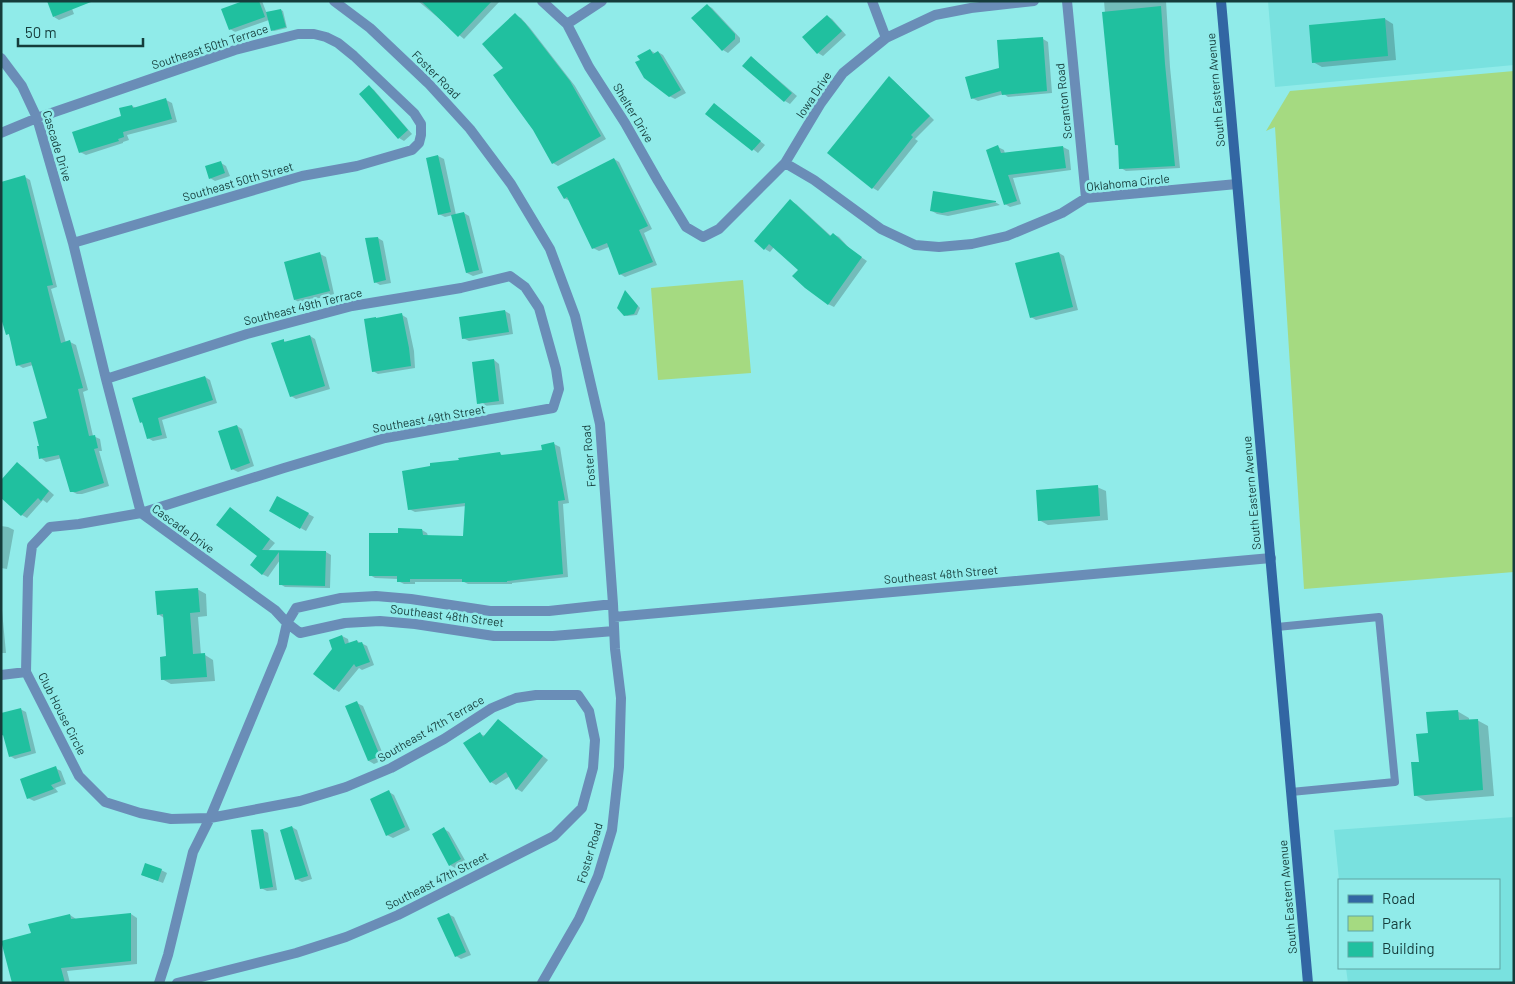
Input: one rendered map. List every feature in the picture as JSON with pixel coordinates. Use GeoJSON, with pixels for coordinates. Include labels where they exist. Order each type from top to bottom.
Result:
{"type":"FeatureCollection","features":[{"type":"Feature","properties":{"kind":"main road","name":"South Eastern Avenue"},"geometry":{"type":"LineString","coordinates":[[1221,1],[1308,983]]}},
{"type":"Feature","properties":{"kind":"street","name":"Foster Road"},"geometry":{"type":"LineString","coordinates":[[334,1],[370,28],[428,83],[470,128],[511,184],[550,248],[575,316],[600,424],[615,649],[621,698],[619,767],[612,830],[598,876],[579,919],[542,983]]}},
{"type":"Feature","properties":{"kind":"street","name":"Shelter Drive"},"geometry":{"type":"LineString","coordinates":[[542,1],[567,24],[589,67],[625,122],[686,227],[703,237]]}},
{"type":"Feature","properties":{"kind":"street"},"geometry":{"type":"LineString","coordinates":[[567,24],[602,1]]}},
{"type":"Feature","properties":{"kind":"street"},"geometry":{"type":"LineString","coordinates":[[872,1],[886,38]]}},
{"type":"Feature","properties":{"kind":"street","name":"Iowa Drive"},"geometry":{"type":"LineString","coordinates":[[703,237],[720,229],[785,164],[821,103],[843,73],[886,38],[935,14],[1034,1]]}},
{"type":"Feature","properties":{"kind":"street","name":"Scranton Road"},"geometry":{"type":"LineString","coordinates":[[1067,1],[1086,198]]}},
{"type":"Feature","properties":{"kind":"street","name":"Southeast 50th Terrace"},"geometry":{"type":"LineString","coordinates":[[1,132],[235,50],[298,34],[314,34],[338,43],[414,112],[421,124],[421,135],[419,143],[412,150]]}},
{"type":"Feature","properties":{"kind":"street","name":"Cascade Drive"},"geometry":{"type":"LineString","coordinates":[[1,58],[22,86],[37,118],[73,243],[141,513],[275,610],[287,623]]}},
{"type":"Feature","properties":{"kind":"street","name":"Southeast 50th Street"},"geometry":{"type":"LineString","coordinates":[[73,243],[302,176],[357,166],[412,150]]}},
{"type":"Feature","properties":{"kind":"street","name":"Oklahoma Circle"},"geometry":{"type":"LineString","coordinates":[[785,164],[814,180],[881,229],[915,245],[939,247],[972,244],[1007,236],[1062,214],[1086,198],[1237,184]]}},
{"type":"Feature","properties":{"kind":"street","name":"Southeast 49th Terrace"},"geometry":{"type":"LineString","coordinates":[[106,379],[247,334],[352,306],[461,288],[510,276]]}},
{"type":"Feature","properties":{"kind":"street","name":"Southeast 49th Street"},"geometry":{"type":"LineString","coordinates":[[141,513],[385,438],[553,408],[560,390],[539,308],[525,287],[510,276]]}},
{"type":"Feature","properties":{"kind":"street","name":"Club House Circle"},"geometry":{"type":"LineString","coordinates":[[141,513],[50,527],[32,546],[28,577],[26,672],[79,776],[105,802],[140,813],[171,819],[210,818]]}},
{"type":"Feature","properties":{"kind":"street","name":"Southeast 48th Street"},"geometry":{"type":"LineString","coordinates":[[614,617],[1271,558]]}},
{"type":"Feature","properties":{"kind":"street","name":"Southeast 48th Street"},"geometry":{"type":"LineString","coordinates":[[613,604],[549,611],[490,612],[411,599],[376,596],[341,598],[296,608],[287,623],[300,633],[345,623],[380,621],[415,624],[494,636],[553,636],[614,631]]}},
{"type":"Feature","properties":{"kind":"street"},"geometry":{"type":"LineString","coordinates":[[159,983],[168,955],[193,852],[210,818],[282,645],[287,623]]}},
{"type":"Feature","properties":{"kind":"street"},"geometry":{"type":"LineString","coordinates":[[1,675],[26,672]]}},
{"type":"Feature","properties":{"kind":"street","name":"Southeast 47th Terrace"},"geometry":{"type":"LineString","coordinates":[[210,818],[300,801],[346,787],[391,768],[492,708],[516,698],[536,695],[578,695]]}},
{"type":"Feature","properties":{"kind":"street","name":"Southeast 47th Street"},"geometry":{"type":"LineString","coordinates":[[177,983],[296,953],[346,937],[398,915],[554,836],[582,808],[593,768],[595,740],[589,711],[578,695]]}},
{"type":"Feature","properties":{"kind":"lane"},"geometry":{"type":"LineString","coordinates":[[1277,628],[1379,617],[1395,782],[1291,792]]}},
{"type":"Feature","properties":{"kind":"shaded area"},"geometry":{"type":"Polygon","coordinates":[[[1268,1],[1514,1],[1514,65],[1275,87],[1268,1]]]}},
{"type":"Feature","properties":{"kind":"shaded area"},"geometry":{"type":"Polygon","coordinates":[[[1514,817],[1514,983],[1348,983],[1346,969],[1500,969],[1500,879],[1339,879],[1334,830],[1514,817]]]}},
{"type":"Feature","properties":{"kind":"green space"},"geometry":{"type":"Polygon","coordinates":[[[1514,71],[1514,572],[1304,589],[1275,127],[1266,131],[1290,91],[1514,71]]]}},
{"type":"Feature","properties":{"kind":"green space"},"geometry":{"type":"Polygon","coordinates":[[[743,280],[751,373],[658,380],[651,288],[743,280]]]}},
{"type":"Feature","properties":{"kind":"building"},"geometry":{"type":"Polygon","coordinates":[[[47,1],[91,1],[91,2],[53,17],[47,1]]]}},
{"type":"Feature","properties":{"kind":"building"},"geometry":{"type":"Polygon","coordinates":[[[243,1],[259,1],[265,17],[229,30],[221,9],[243,1]]]}},
{"type":"Feature","properties":{"kind":"building"},"geometry":{"type":"Polygon","coordinates":[[[421,1],[492,1],[458,37],[421,1]]]}},
{"type":"Feature","properties":{"kind":"building"},"geometry":{"type":"Polygon","coordinates":[[[707,4],[735,34],[735,39],[722,51],[691,18],[707,4]]]}},
{"type":"Feature","properties":{"kind":"building"},"geometry":{"type":"Polygon","coordinates":[[[1161,6],[1175,166],[1119,169],[1118,145],[1115,145],[1102,12],[1161,6]]]}},
{"type":"Feature","properties":{"kind":"building"},"geometry":{"type":"Polygon","coordinates":[[[281,9],[286,27],[271,31],[266,12],[281,9]]]}},
{"type":"Feature","properties":{"kind":"building"},"geometry":{"type":"Polygon","coordinates":[[[515,13],[570,81],[601,136],[552,164],[533,130],[493,75],[503,68],[482,44],[515,13]]]}},
{"type":"Feature","properties":{"kind":"building"},"geometry":{"type":"Polygon","coordinates":[[[827,15],[842,31],[817,54],[802,37],[827,15]]]}},
{"type":"Feature","properties":{"kind":"building"},"geometry":{"type":"Polygon","coordinates":[[[1385,18],[1388,56],[1312,63],[1309,25],[1385,18]]]}},
{"type":"Feature","properties":{"kind":"building"},"geometry":{"type":"Polygon","coordinates":[[[1043,37],[1047,91],[1002,95],[1001,91],[971,99],[965,77],[999,68],[997,40],[1043,37]]]}},
{"type":"Feature","properties":{"kind":"building"},"geometry":{"type":"Polygon","coordinates":[[[650,49],[653,54],[658,51],[681,90],[669,97],[644,78],[635,62],[640,60],[637,56],[650,49]]]}},
{"type":"Feature","properties":{"kind":"building"},"geometry":{"type":"Polygon","coordinates":[[[751,56],[792,93],[784,102],[742,66],[751,56]]]}},
{"type":"Feature","properties":{"kind":"building"},"geometry":{"type":"Polygon","coordinates":[[[889,76],[930,116],[911,135],[913,137],[872,189],[827,153],[889,76]]]}},
{"type":"Feature","properties":{"kind":"building"},"geometry":{"type":"Polygon","coordinates":[[[369,85],[408,130],[398,139],[359,94],[369,85]]]}},
{"type":"Feature","properties":{"kind":"building"},"geometry":{"type":"Polygon","coordinates":[[[166,98],[172,119],[123,132],[124,137],[118,139],[119,141],[79,153],[72,132],[121,116],[119,108],[132,105],[133,108],[166,98]]]}},
{"type":"Feature","properties":{"kind":"building"},"geometry":{"type":"Polygon","coordinates":[[[714,103],[761,141],[752,151],[705,114],[714,103]]]}},
{"type":"Feature","properties":{"kind":"building"},"geometry":{"type":"Polygon","coordinates":[[[998,145],[1001,153],[1063,146],[1066,168],[1008,175],[1017,201],[1004,205],[986,150],[998,145]]]}},
{"type":"Feature","properties":{"kind":"building"},"geometry":{"type":"Polygon","coordinates":[[[438,155],[451,212],[438,215],[426,158],[438,155]]]}},
{"type":"Feature","properties":{"kind":"building"},"geometry":{"type":"Polygon","coordinates":[[[614,158],[648,226],[639,230],[653,262],[619,275],[607,243],[592,249],[567,197],[564,199],[557,187],[614,158]]]}},
{"type":"Feature","properties":{"kind":"building"},"geometry":{"type":"Polygon","coordinates":[[[221,161],[225,173],[209,179],[205,166],[221,161]]]}},
{"type":"Feature","properties":{"kind":"building"},"geometry":{"type":"Polygon","coordinates":[[[25,175],[53,285],[47,286],[61,343],[70,340],[83,388],[78,389],[89,436],[95,435],[98,448],[94,449],[104,483],[76,492],[70,492],[59,455],[39,459],[37,446],[39,446],[33,422],[47,418],[31,362],[16,366],[9,334],[6,335],[1,318],[1,182],[25,175]]]}},
{"type":"Feature","properties":{"kind":"building"},"geometry":{"type":"Polygon","coordinates":[[[933,191],[996,202],[942,213],[930,211],[933,191]]]}},
{"type":"Feature","properties":{"kind":"building"},"geometry":{"type":"Polygon","coordinates":[[[790,199],[830,236],[833,233],[862,257],[828,305],[792,276],[798,270],[769,244],[764,250],[754,241],[790,199]]]}},
{"type":"Feature","properties":{"kind":"building"},"geometry":{"type":"Polygon","coordinates":[[[464,212],[479,270],[466,273],[451,215],[464,212]]]}},
{"type":"Feature","properties":{"kind":"building"},"geometry":{"type":"Polygon","coordinates":[[[378,237],[386,280],[374,283],[365,238],[378,237]]]}},
{"type":"Feature","properties":{"kind":"building"},"geometry":{"type":"Polygon","coordinates":[[[320,252],[330,291],[294,300],[284,262],[320,252]]]}},
{"type":"Feature","properties":{"kind":"building"},"geometry":{"type":"Polygon","coordinates":[[[1059,252],[1073,307],[1030,318],[1015,263],[1059,252]]]}},
{"type":"Feature","properties":{"kind":"building"},"geometry":{"type":"Polygon","coordinates":[[[625,290],[638,306],[634,314],[624,316],[617,308],[625,290]]]}},
{"type":"Feature","properties":{"kind":"building"},"geometry":{"type":"Polygon","coordinates":[[[505,310],[509,332],[462,339],[459,317],[505,310]]]}},
{"type":"Feature","properties":{"kind":"building"},"geometry":{"type":"Polygon","coordinates":[[[402,313],[411,366],[372,372],[364,319],[402,313]]]}},
{"type":"Feature","properties":{"kind":"building"},"geometry":{"type":"Polygon","coordinates":[[[310,335],[325,386],[290,397],[271,343],[284,339],[284,342],[310,335]]]}},
{"type":"Feature","properties":{"kind":"building"},"geometry":{"type":"Polygon","coordinates":[[[494,359],[499,401],[477,404],[472,362],[494,359]]]}},
{"type":"Feature","properties":{"kind":"building"},"geometry":{"type":"Polygon","coordinates":[[[205,376],[213,400],[158,418],[162,435],[147,439],[132,398],[205,376]]]}},
{"type":"Feature","properties":{"kind":"building"},"geometry":{"type":"Polygon","coordinates":[[[237,425],[250,463],[231,470],[218,431],[237,425]]]}},
{"type":"Feature","properties":{"kind":"building"},"geometry":{"type":"Polygon","coordinates":[[[554,442],[565,500],[558,501],[563,574],[507,582],[462,582],[462,579],[410,579],[410,582],[397,582],[397,576],[369,576],[369,533],[398,533],[398,528],[422,529],[423,535],[463,536],[465,503],[408,510],[402,471],[430,466],[430,463],[459,460],[458,458],[500,452],[501,455],[542,450],[541,445],[554,442]]]}},
{"type":"Feature","properties":{"kind":"building"},"geometry":{"type":"Polygon","coordinates":[[[17,462],[49,491],[41,501],[38,498],[21,516],[1,498],[1,480],[17,462]]]}},
{"type":"Feature","properties":{"kind":"building"},"geometry":{"type":"Polygon","coordinates":[[[1098,485],[1100,516],[1038,521],[1036,490],[1098,485]]]}},
{"type":"Feature","properties":{"kind":"building"},"geometry":{"type":"Polygon","coordinates":[[[277,496],[309,513],[300,529],[269,511],[277,496]]]}},
{"type":"Feature","properties":{"kind":"building"},"geometry":{"type":"Polygon","coordinates":[[[230,507],[270,539],[262,550],[326,551],[325,586],[279,585],[279,552],[262,575],[250,565],[257,556],[216,525],[230,507]]]}},
{"type":"Feature","properties":{"kind":"building"},"geometry":{"type":"Polygon","coordinates":[[[198,588],[200,612],[190,613],[193,654],[205,653],[207,677],[161,680],[160,657],[166,656],[163,614],[157,615],[155,591],[198,588]]]}},
{"type":"Feature","properties":{"kind":"building"},"geometry":{"type":"Polygon","coordinates":[[[342,635],[345,644],[357,640],[358,643],[362,642],[370,662],[356,667],[354,664],[334,690],[313,674],[332,649],[329,640],[342,635]]]}},
{"type":"Feature","properties":{"kind":"building"},"geometry":{"type":"Polygon","coordinates":[[[357,701],[380,756],[368,761],[345,706],[357,701]]]}},
{"type":"Feature","properties":{"kind":"building"},"geometry":{"type":"Polygon","coordinates":[[[21,708],[31,751],[9,757],[3,735],[1,736],[1,713],[21,708]]]}},
{"type":"Feature","properties":{"kind":"building"},"geometry":{"type":"Polygon","coordinates":[[[1458,710],[1459,720],[1478,719],[1483,790],[1414,796],[1411,762],[1419,762],[1416,734],[1428,733],[1426,712],[1458,710]]]}},
{"type":"Feature","properties":{"kind":"building"},"geometry":{"type":"Polygon","coordinates":[[[498,719],[543,756],[516,790],[506,772],[490,783],[463,743],[480,732],[483,737],[498,719]]]}},
{"type":"Feature","properties":{"kind":"building"},"geometry":{"type":"Polygon","coordinates":[[[56,766],[61,781],[51,785],[54,789],[27,799],[20,779],[56,766]]]}},
{"type":"Feature","properties":{"kind":"building"},"geometry":{"type":"Polygon","coordinates":[[[389,790],[405,827],[386,836],[370,799],[389,790]]]}},
{"type":"Feature","properties":{"kind":"building"},"geometry":{"type":"Polygon","coordinates":[[[292,826],[308,876],[295,880],[280,830],[292,826]]]}},
{"type":"Feature","properties":{"kind":"building"},"geometry":{"type":"Polygon","coordinates":[[[444,827],[461,859],[449,866],[432,834],[444,827]]]}},
{"type":"Feature","properties":{"kind":"building"},"geometry":{"type":"Polygon","coordinates":[[[263,829],[273,887],[260,889],[251,830],[263,829]]]}},
{"type":"Feature","properties":{"kind":"building"},"geometry":{"type":"Polygon","coordinates":[[[145,863],[162,869],[158,881],[141,875],[145,863]]]}},
{"type":"Feature","properties":{"kind":"building"},"geometry":{"type":"Polygon","coordinates":[[[131,913],[131,961],[61,968],[65,983],[12,983],[1,941],[31,933],[28,924],[70,914],[71,919],[131,913]]]}},
{"type":"Feature","properties":{"kind":"building"},"geometry":{"type":"Polygon","coordinates":[[[449,913],[466,952],[455,957],[437,918],[449,913]]]}}]}
